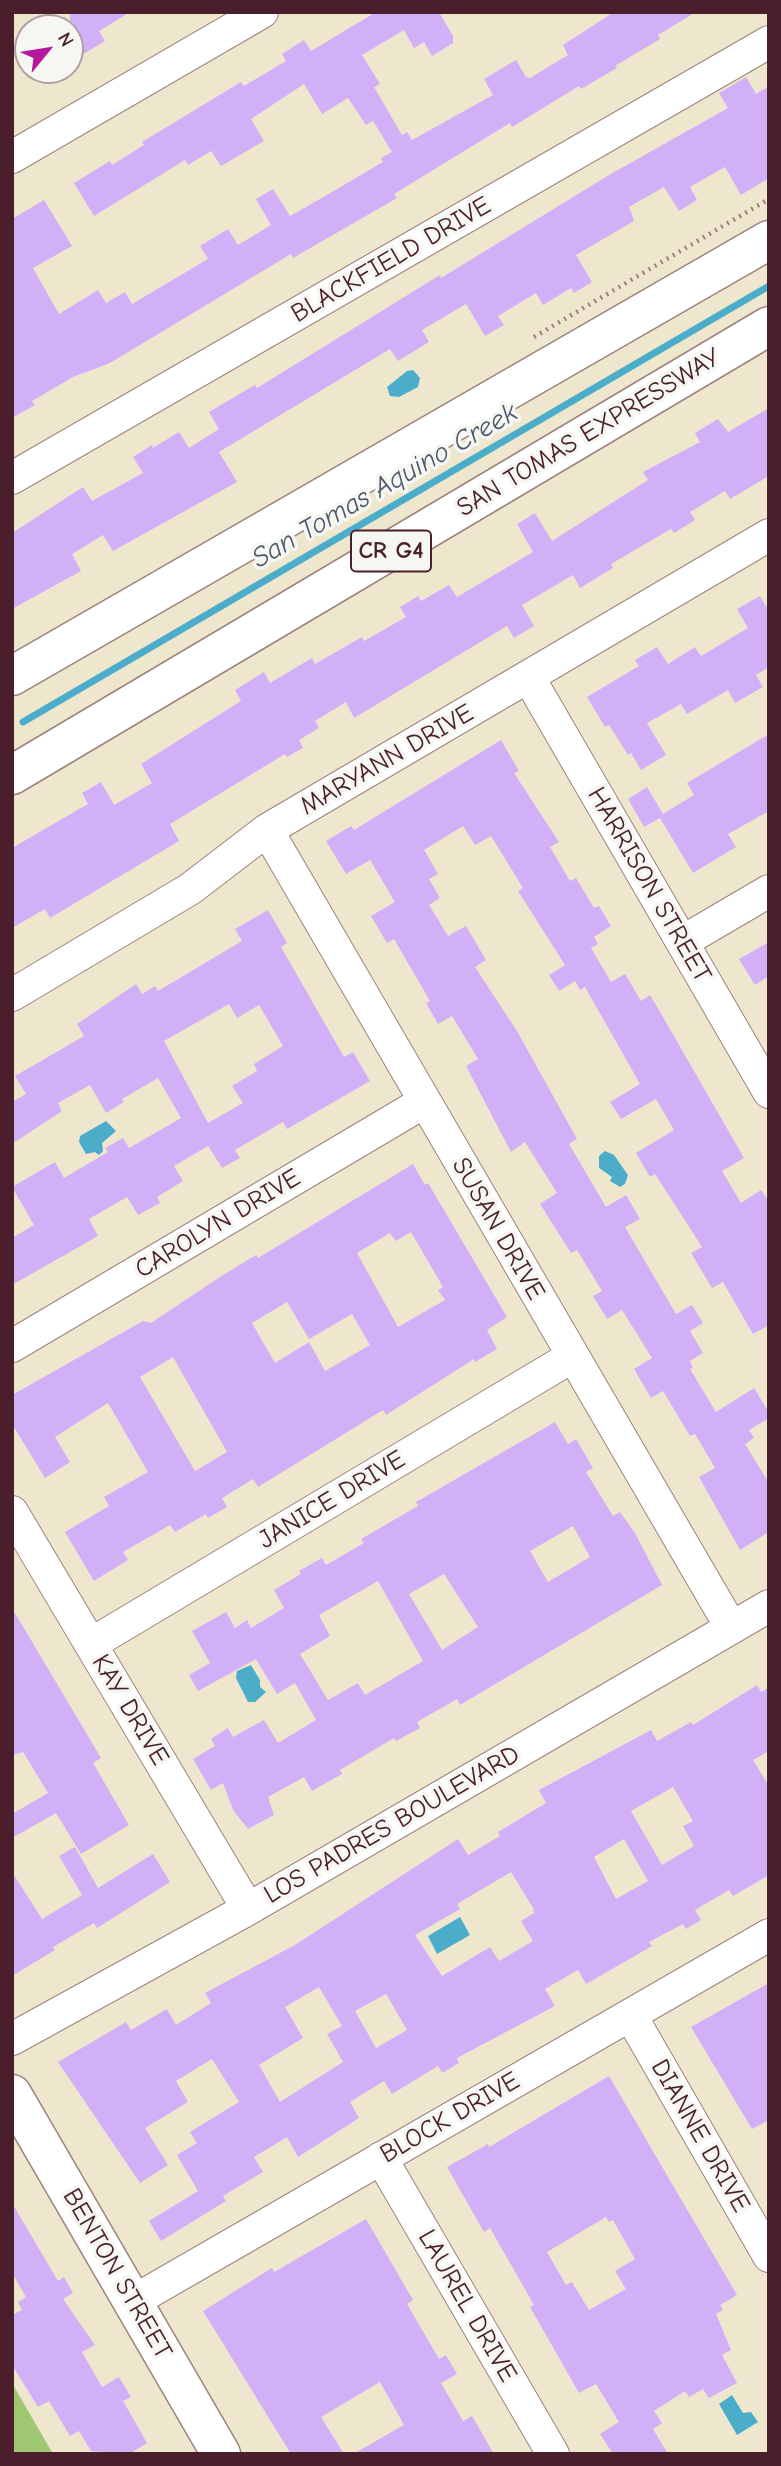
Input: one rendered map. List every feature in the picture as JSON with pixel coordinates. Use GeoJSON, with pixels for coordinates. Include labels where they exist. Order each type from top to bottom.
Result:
{"type":"FeatureCollection","features":[{"type":"Feature","properties":{"kind":"main road"},"geometry":{"type":"LineString","coordinates":[[12,676],[769,240]]}},
{"type":"Feature","properties":{"kind":"main road","name":"SAN TOMAS EXPRESSWAY"},"geometry":{"type":"LineString","coordinates":[[12,775],[769,326]]}},
{"type":"Feature","properties":{"kind":"main road","name":"BENTON STREET"},"geometry":{"type":"LineString","coordinates":[[12,2094],[221,2454]]}},
{"type":"Feature","properties":{"kind":"street"},"geometry":{"type":"LineString","coordinates":[[12,158],[262,12]]}},
{"type":"Feature","properties":{"kind":"street","name":"BLACKFIELD DRIVE"},"geometry":{"type":"LineString","coordinates":[[12,478],[769,43]]}},
{"type":"Feature","properties":{"kind":"street","name":"MARYANN DRIVE"},"geometry":{"type":"LineString","coordinates":[[12,995],[190,889],[267,830],[769,536]]}},
{"type":"Feature","properties":{"kind":"street","name":"HARRISON STREET"},"geometry":{"type":"LineString","coordinates":[[529,678],[769,1092]]}},
{"type":"Feature","properties":{"kind":"street","name":"SUSAN DRIVE"},"geometry":{"type":"LineString","coordinates":[[267,830],[732,1627]]}},
{"type":"Feature","properties":{"kind":"street"},"geometry":{"type":"LineString","coordinates":[[682,942],[769,891]]}},
{"type":"Feature","properties":{"kind":"street","name":"CAROLYN DRIVE"},"geometry":{"type":"LineString","coordinates":[[12,1346],[424,1102]]}},
{"type":"Feature","properties":{"kind":"street","name":"JANICE DRIVE"},"geometry":{"type":"LineString","coordinates":[[91,1644],[573,1356]]}},
{"type":"Feature","properties":{"kind":"street","name":"KAY DRIVE"},"geometry":{"type":"LineString","coordinates":[[12,1512],[248,1909]]}},
{"type":"Feature","properties":{"kind":"street","name":"LOS PADRES BOULEVARD"},"geometry":{"type":"LineString","coordinates":[[12,2039],[248,1909],[769,1606]]}},
{"type":"Feature","properties":{"kind":"street","name":"BLOCK DRIVE"},"geometry":{"type":"LineString","coordinates":[[132,2302],[769,1936]]}},
{"type":"Feature","properties":{"kind":"street","name":"DIANNE DRIVE"},"geometry":{"type":"LineString","coordinates":[[631,2016],[769,2256]]}},
{"type":"Feature","properties":{"kind":"street","name":"LAUREL DRIVE"},"geometry":{"type":"LineString","coordinates":[[381,2158],[554,2454]]}},
{"type":"Feature","properties":{"kind":"green space"},"geometry":{"type":"Polygon","coordinates":[[[12,2383],[53,2454],[12,2454],[12,2383]]]}},
{"type":"Feature","properties":{"kind":"water"},"geometry":{"type":"Polygon","coordinates":[[[413,370],[420,378],[418,387],[399,397],[390,396],[387,387],[407,371],[413,370]]]}},
{"type":"Feature","properties":{"kind":"water"},"geometry":{"type":"Polygon","coordinates":[[[106,1121],[116,1131],[102,1143],[103,1151],[99,1155],[95,1152],[86,1154],[79,1142],[80,1136],[106,1121]]]}},
{"type":"Feature","properties":{"kind":"water"},"geometry":{"type":"Polygon","coordinates":[[[605,1151],[614,1155],[628,1175],[625,1184],[620,1187],[610,1181],[612,1177],[599,1168],[599,1156],[605,1151]]]}},
{"type":"Feature","properties":{"kind":"water"},"geometry":{"type":"Polygon","coordinates":[[[251,1665],[260,1680],[260,1687],[266,1692],[255,1702],[248,1702],[236,1678],[237,1671],[251,1665]]]}},
{"type":"Feature","properties":{"kind":"water"},"geometry":{"type":"Polygon","coordinates":[[[460,1917],[470,1935],[437,1954],[428,1936],[460,1917]]]}},
{"type":"Feature","properties":{"kind":"water"},"geometry":{"type":"Polygon","coordinates":[[[732,2395],[743,2413],[751,2412],[758,2422],[737,2435],[719,2404],[732,2395]]]}},
{"type":"Feature","properties":{"kind":"building"},"geometry":{"type":"Polygon","coordinates":[[[130,12],[99,31],[105,41],[84,54],[84,14],[70,14],[130,12]]]}},
{"type":"Feature","properties":{"kind":"building"},"geometry":{"type":"Polygon","coordinates":[[[376,12],[439,12],[453,36],[453,43],[432,56],[424,42],[414,48],[404,30],[362,55],[380,84],[374,87],[402,135],[407,132],[412,140],[493,95],[484,79],[516,60],[526,77],[530,78],[568,55],[563,45],[614,12],[696,12],[658,35],[660,39],[615,66],[617,68],[581,89],[579,86],[512,127],[510,123],[394,194],[397,198],[293,258],[291,254],[110,363],[73,377],[32,401],[35,405],[12,418],[12,219],[44,200],[72,246],[33,268],[59,314],[98,290],[106,303],[125,292],[132,304],[208,259],[200,246],[228,229],[238,245],[271,225],[256,199],[273,189],[290,216],[320,199],[383,162],[381,158],[392,152],[373,121],[366,125],[348,98],[322,114],[304,84],[251,119],[264,141],[221,166],[211,151],[188,165],[185,160],[94,216],[74,183],[110,161],[112,165],[144,145],[142,142],[241,82],[244,86],[286,61],[282,54],[304,40],[311,51],[376,12]]]}},
{"type":"Feature","properties":{"kind":"building"},"geometry":{"type":"Polygon","coordinates":[[[746,77],[756,94],[769,86],[769,178],[741,195],[725,167],[690,187],[697,200],[679,211],[664,187],[629,207],[634,221],[576,255],[592,282],[574,293],[571,288],[543,305],[536,293],[498,316],[504,325],[485,336],[466,304],[422,330],[429,342],[398,361],[390,349],[219,452],[237,482],[113,551],[103,535],[72,554],[81,571],[12,609],[12,533],[83,487],[92,501],[143,473],[133,457],[179,432],[189,448],[219,429],[209,412],[255,385],[257,388],[440,275],[441,278],[609,175],[728,108],[719,93],[746,77]]]}},
{"type":"Feature","properties":{"kind":"building"},"geometry":{"type":"Polygon","coordinates":[[[769,408],[769,476],[730,499],[725,491],[690,512],[695,520],[674,533],[671,529],[611,564],[613,568],[580,588],[573,575],[522,605],[534,626],[514,638],[507,626],[354,718],[346,702],[315,721],[319,728],[299,740],[303,748],[287,757],[285,754],[170,824],[179,841],[50,918],[45,909],[12,928],[12,848],[88,804],[82,793],[101,782],[114,805],[152,783],[141,764],[241,701],[235,690],[264,672],[270,683],[312,658],[315,664],[362,637],[364,641],[406,617],[400,607],[418,596],[421,601],[449,585],[457,597],[533,552],[517,524],[535,513],[552,541],[648,480],[643,472],[700,442],[695,433],[718,419],[728,432],[769,408]]]}},
{"type":"Feature","properties":{"kind":"building"},"geometry":{"type":"Polygon","coordinates":[[[760,596],[769,611],[769,667],[756,675],[763,687],[735,703],[728,690],[687,714],[681,704],[647,723],[666,755],[641,770],[609,725],[605,727],[587,697],[639,666],[635,660],[657,647],[668,664],[695,647],[701,656],[748,628],[737,609],[760,596]]]}},
{"type":"Feature","properties":{"kind":"building"},"geometry":{"type":"Polygon","coordinates":[[[769,734],[769,811],[728,834],[736,847],[693,873],[660,818],[644,827],[628,799],[647,787],[663,814],[694,795],[687,783],[769,734]]]}},
{"type":"Feature","properties":{"kind":"building"},"geometry":{"type":"Polygon","coordinates":[[[501,740],[519,771],[514,773],[559,842],[550,847],[570,881],[576,878],[594,908],[599,906],[611,926],[594,937],[598,944],[591,948],[611,982],[625,974],[641,1001],[650,995],[663,1017],[744,1158],[722,1171],[741,1203],[761,1190],[769,1202],[769,1325],[753,1334],[723,1282],[712,1288],[691,1253],[702,1247],[655,1174],[650,1177],[636,1153],[674,1130],[656,1099],[621,1119],[610,1102],[640,1084],[585,987],[580,990],[575,981],[559,991],[549,975],[565,965],[518,891],[523,888],[491,836],[475,845],[463,826],[424,850],[438,874],[429,879],[440,898],[429,905],[448,936],[466,926],[486,960],[475,967],[517,1031],[577,1139],[569,1144],[606,1207],[626,1195],[640,1219],[625,1227],[676,1314],[692,1305],[703,1323],[690,1331],[703,1353],[690,1361],[693,1368],[690,1369],[716,1412],[754,1388],[769,1413],[769,1418],[749,1430],[754,1438],[745,1444],[769,1483],[769,1532],[740,1550],[699,1477],[715,1468],[695,1434],[690,1436],[663,1391],[651,1398],[634,1369],[652,1358],[622,1310],[607,1319],[593,1296],[602,1291],[577,1250],[571,1253],[540,1204],[557,1193],[525,1142],[511,1152],[466,1066],[478,1059],[452,1016],[438,1024],[426,1003],[430,1001],[394,939],[387,943],[371,916],[395,902],[370,860],[346,874],[326,841],[351,826],[354,830],[501,740]]]}},
{"type":"Feature","properties":{"kind":"building"},"geometry":{"type":"Polygon","coordinates":[[[268,910],[287,943],[281,947],[344,1057],[353,1052],[370,1081],[287,1129],[283,1122],[235,1150],[240,1158],[222,1168],[208,1146],[174,1166],[183,1181],[157,1197],[160,1203],[138,1215],[127,1197],[89,1219],[98,1236],[12,1285],[12,1238],[34,1225],[12,1187],[55,1162],[64,1178],[108,1152],[105,1148],[123,1138],[129,1148],[181,1118],[158,1078],[122,1099],[124,1102],[106,1113],[90,1085],[58,1103],[62,1111],[12,1144],[12,1102],[26,1094],[15,1076],[84,1036],[77,1024],[136,984],[142,994],[155,986],[158,991],[242,941],[235,929],[268,910]],[[229,1004],[164,1041],[208,1123],[243,1103],[232,1086],[257,1071],[254,1064],[283,1046],[259,1005],[237,1018],[229,1004]]]}},
{"type":"Feature","properties":{"kind":"building"},"geometry":{"type":"Polygon","coordinates":[[[769,942],[769,976],[755,985],[739,959],[769,942]]]}},
{"type":"Feature","properties":{"kind":"building"},"geometry":{"type":"Polygon","coordinates":[[[413,1164],[425,1185],[428,1183],[507,1317],[487,1330],[497,1349],[475,1362],[474,1359],[386,1415],[383,1410],[258,1487],[253,1479],[222,1498],[227,1507],[208,1518],[206,1514],[175,1532],[170,1525],[123,1552],[128,1560],[94,1581],[65,1532],[109,1506],[104,1497],[148,1472],[108,1403],[55,1437],[70,1462],[45,1478],[12,1424],[12,1395],[143,1321],[151,1323],[223,1275],[256,1255],[258,1258],[413,1164]],[[411,1232],[396,1241],[390,1233],[357,1253],[398,1327],[445,1300],[438,1290],[443,1287],[411,1232]],[[287,1302],[252,1323],[275,1363],[309,1342],[325,1371],[370,1345],[352,1314],[309,1339],[287,1302]],[[173,1357],[140,1377],[195,1471],[227,1452],[173,1357]]]}},
{"type":"Feature","properties":{"kind":"building"},"geometry":{"type":"Polygon","coordinates":[[[555,1422],[568,1444],[576,1439],[593,1468],[586,1472],[613,1516],[620,1512],[635,1533],[662,1585],[460,1705],[457,1699],[417,1722],[420,1728],[396,1741],[394,1738],[340,1770],[342,1774],[312,1791],[304,1777],[268,1797],[274,1815],[248,1829],[233,1810],[223,1783],[211,1790],[193,1759],[215,1746],[211,1739],[228,1728],[233,1737],[264,1720],[278,1743],[316,1720],[295,1683],[277,1694],[256,1659],[198,1691],[189,1675],[210,1663],[192,1631],[226,1612],[235,1628],[247,1620],[251,1628],[284,1608],[274,1590],[322,1558],[326,1565],[364,1543],[361,1539],[418,1506],[416,1502],[555,1422]],[[573,1526],[530,1551],[548,1582],[590,1557],[573,1526]],[[444,1574],[409,1594],[442,1650],[478,1627],[444,1574]],[[378,1581],[319,1615],[330,1636],[300,1654],[328,1700],[358,1683],[365,1695],[423,1661],[378,1581]]]}},
{"type":"Feature","properties":{"kind":"building"},"geometry":{"type":"Polygon","coordinates":[[[12,1608],[101,1758],[93,1763],[129,1825],[81,1854],[56,1813],[12,1838],[12,1814],[48,1793],[23,1752],[12,1755],[12,1608]]]}},
{"type":"Feature","properties":{"kind":"building"},"geometry":{"type":"Polygon","coordinates":[[[757,1685],[761,1692],[769,1687],[769,1751],[753,1760],[769,1786],[769,1875],[733,1896],[729,1890],[695,1910],[701,1920],[686,1929],[683,1924],[649,1942],[652,1946],[586,1984],[578,1970],[545,1989],[555,2006],[457,2058],[459,2063],[442,2073],[438,2066],[392,2094],[384,2081],[350,2102],[359,2118],[298,2157],[287,2137],[254,2157],[263,2172],[223,2196],[226,2201],[161,2241],[149,2221],[198,2191],[177,2155],[197,2143],[190,2132],[239,2102],[212,2059],[176,2081],[188,2102],[145,2128],[168,2165],[140,2183],[58,2062],[126,2022],[131,2030],[167,2009],[176,2025],[211,2003],[205,1993],[295,1945],[458,1839],[468,1855],[500,1836],[498,1832],[546,1803],[539,1790],[651,1730],[657,1741],[691,1722],[693,1725],[757,1685]],[[673,1787],[631,1811],[662,1865],[694,1846],[683,1826],[693,1821],[673,1787]],[[624,1839],[594,1857],[616,1899],[648,1881],[624,1839]],[[511,1872],[457,1904],[460,1909],[415,1935],[442,1976],[490,1947],[499,1961],[533,1941],[521,1921],[534,1913],[533,1908],[511,1872]],[[319,1987],[285,2007],[303,2038],[259,2065],[280,2102],[343,2062],[327,2034],[342,2026],[319,1987]],[[386,1994],[355,2011],[376,2048],[407,2030],[386,1994]]]}},
{"type":"Feature","properties":{"kind":"building"},"geometry":{"type":"Polygon","coordinates":[[[75,1847],[98,1888],[153,1854],[170,1882],[97,1928],[94,1923],[53,1947],[55,1950],[12,1976],[12,1872],[42,1919],[82,1895],[59,1856],[75,1847]]]}},
{"type":"Feature","properties":{"kind":"building"},"geometry":{"type":"Polygon","coordinates":[[[769,1983],[769,2120],[752,2129],[691,2027],[769,1983]]]}},
{"type":"Feature","properties":{"kind":"building"},"geometry":{"type":"Polygon","coordinates":[[[609,2076],[737,2295],[720,2305],[723,2310],[716,2314],[731,2350],[722,2355],[737,2383],[709,2398],[703,2389],[689,2397],[685,2391],[654,2411],[662,2423],[653,2429],[668,2454],[613,2454],[600,2434],[619,2422],[596,2384],[579,2393],[530,2307],[534,2305],[490,2228],[484,2232],[447,2167],[488,2144],[489,2147],[609,2076]],[[606,2217],[547,2252],[566,2285],[572,2282],[589,2310],[626,2289],[615,2271],[635,2259],[613,2220],[609,2222],[606,2217]]]}},
{"type":"Feature","properties":{"kind":"building"},"geometry":{"type":"Polygon","coordinates":[[[12,2203],[58,2281],[64,2277],[73,2293],[63,2299],[95,2345],[82,2352],[102,2387],[119,2377],[131,2397],[123,2401],[147,2443],[129,2454],[91,2451],[79,2431],[70,2436],[49,2401],[38,2407],[12,2365],[12,2315],[22,2310],[18,2302],[26,2297],[12,2273],[12,2203]]]}},
{"type":"Feature","properties":{"kind":"building"},"geometry":{"type":"Polygon","coordinates":[[[366,2219],[413,2300],[407,2304],[439,2359],[446,2355],[457,2374],[441,2383],[463,2421],[472,2416],[494,2454],[353,2454],[404,2425],[380,2382],[321,2417],[344,2454],[291,2454],[203,2311],[272,2268],[274,2272],[366,2219]]]}},
{"type":"Feature","properties":{"kind":"waterway","name":"San Tomas Aquino Creek"},"geometry":{"type":"LineString","coordinates":[[23,722],[769,286]]}}]}
